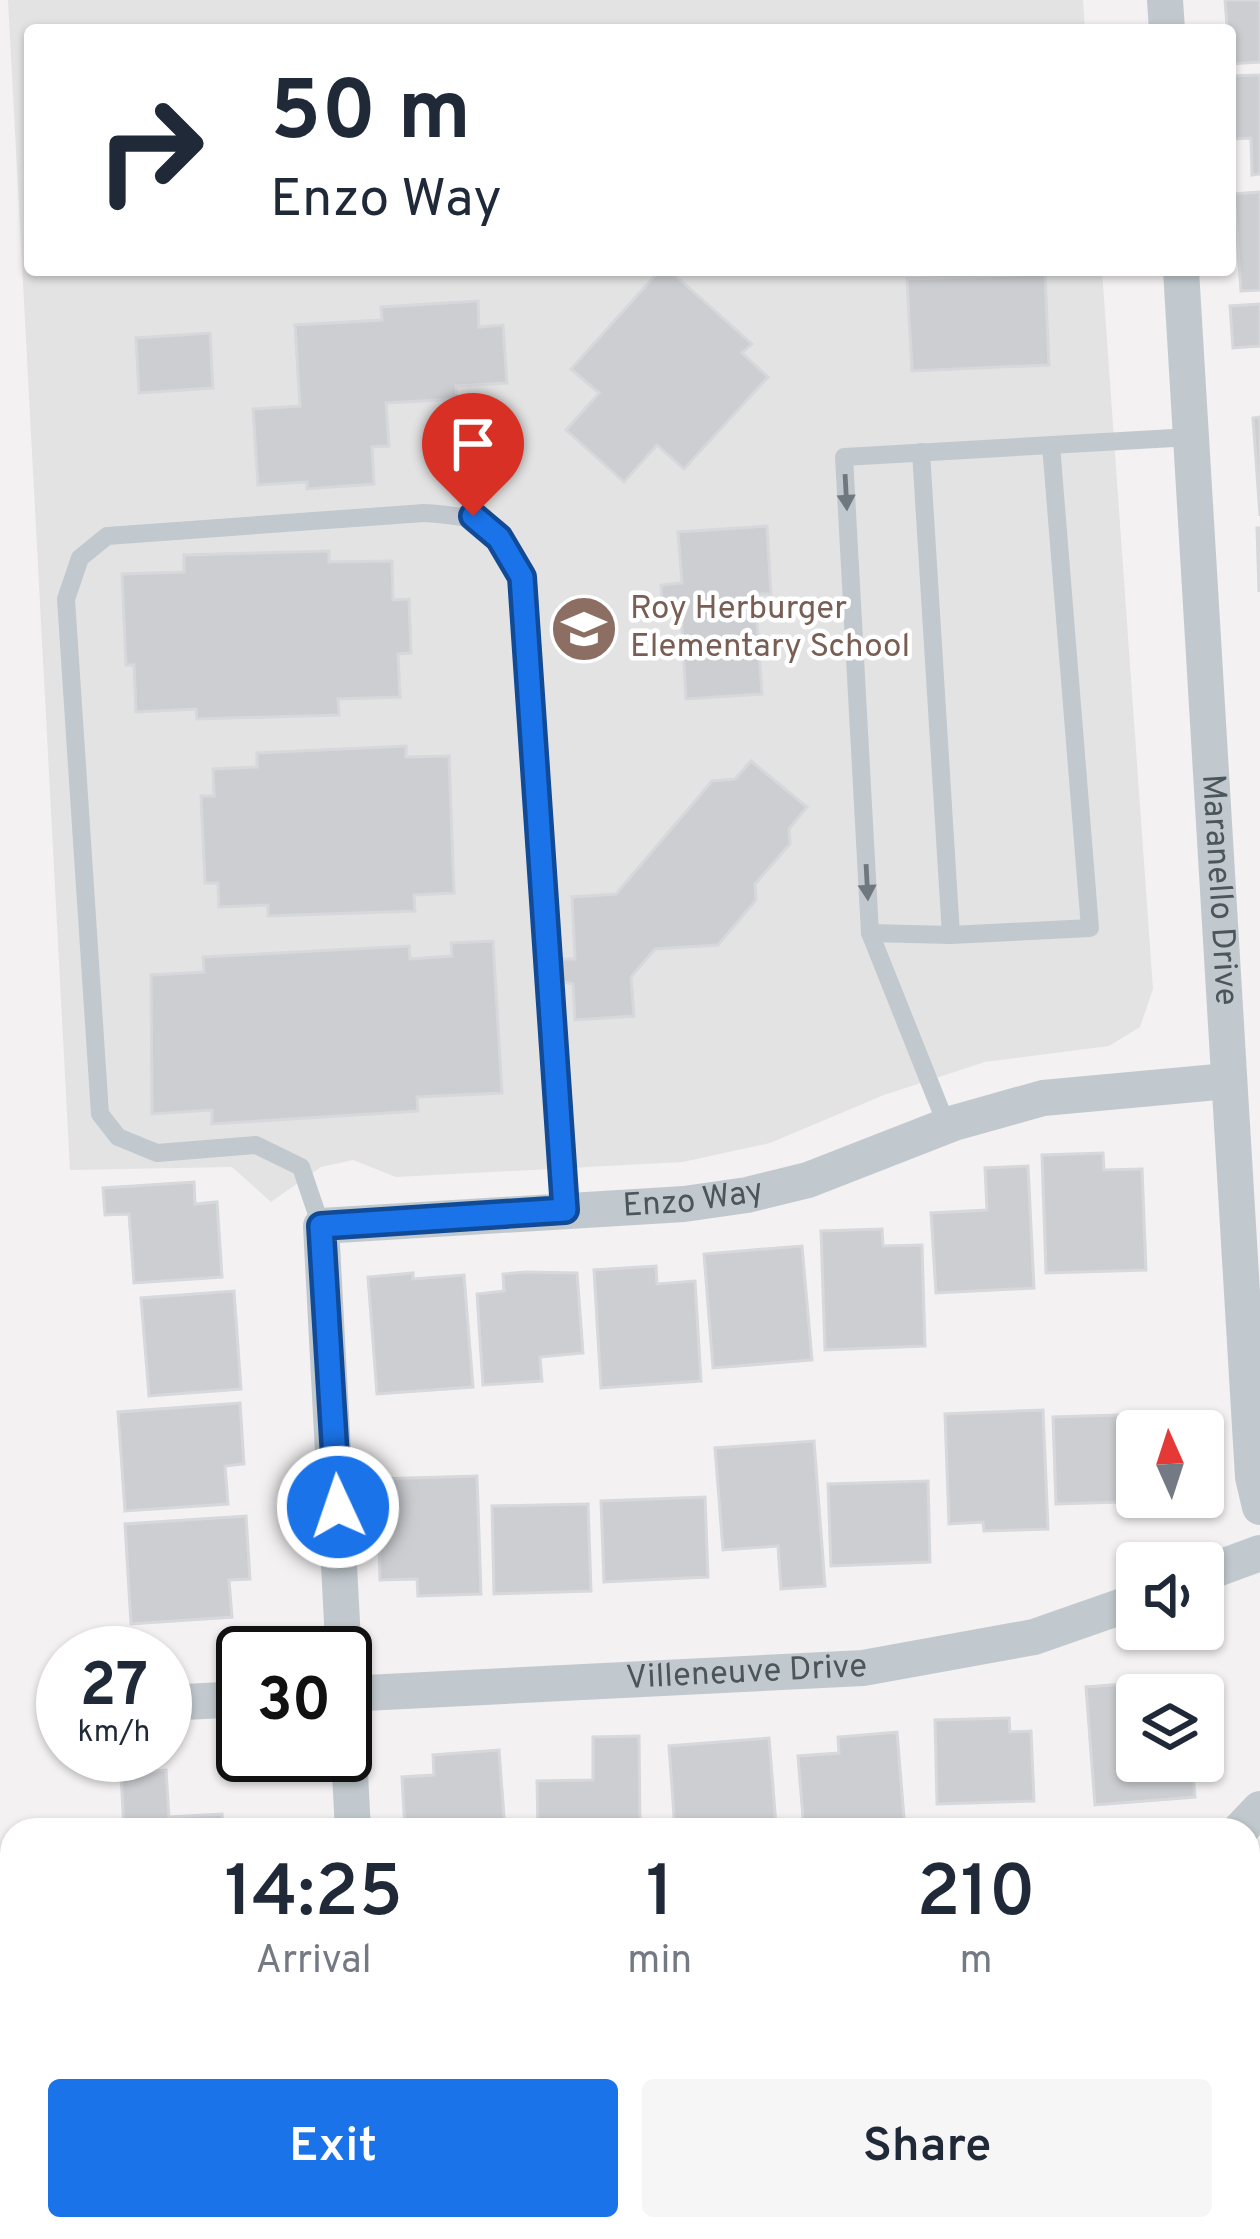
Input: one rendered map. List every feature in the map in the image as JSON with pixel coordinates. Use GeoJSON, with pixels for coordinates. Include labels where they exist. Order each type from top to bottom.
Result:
{"type":"FeatureCollection","features":[{"type":"Feature","properties":{"kind":"street","name":"Maranello Drive"},"geometry":{"type":"LineString","coordinates":[[1181,276],[1253,1477],[1260,1507]]}},
{"type":"Feature","properties":{"kind":"street","name":"Enzo Way"},"geometry":{"type":"LineString","coordinates":[[321,1226],[747,1195],[808,1180],[947,1126],[1064,1095],[1228,1081]]}},
{"type":"Feature","properties":{"kind":"street"},"geometry":{"type":"LineString","coordinates":[[321,1226],[343,1626]]}},
{"type":"Feature","properties":{"kind":"street"},"geometry":{"type":"LineString","coordinates":[[1224,1566],[1260,1553]]}},
{"type":"Feature","properties":{"kind":"street","name":"Villeneuve Drive"},"geometry":{"type":"LineString","coordinates":[[372,1693],[862,1668],[1034,1637],[1116,1608]]}},
{"type":"Feature","properties":{"kind":"street"},"geometry":{"type":"LineString","coordinates":[[351,1782],[352,1818]]}},
{"type":"Feature","properties":{"kind":"lane"},"geometry":{"type":"LineString","coordinates":[[947,1126],[870,933],[844,457],[1191,437]]}},
{"type":"Feature","properties":{"kind":"lane"},"geometry":{"type":"LineString","coordinates":[[870,933],[951,935],[1090,928],[1051,445]]}},
{"type":"Feature","properties":{"kind":"lane"},"geometry":{"type":"LineString","coordinates":[[921,452],[951,935]]}},
{"type":"Feature","properties":{"kind":"lane"},"geometry":{"type":"LineString","coordinates":[[321,1226],[301,1167],[256,1145],[157,1153],[118,1137],[100,1114],[66,599],[80,558],[107,536],[424,513],[473,516],[499,538],[522,577],[565,1210]]}},
{"type":"Feature","properties":{"kind":"shaded area","name":"Roy Herburger Elementary School"},"geometry":{"type":"Polygon","coordinates":[[[8,0],[1083,0],[1085,24],[24,24],[24,276],[1102,276],[1153,989],[1140,1027],[1109,1046],[985,1062],[884,1095],[770,1143],[683,1162],[396,1177],[353,1160],[321,1167],[271,1202],[232,1167],[70,1170],[8,0]]]}},
{"type":"Feature","properties":{"kind":"building"},"geometry":{"type":"Polygon","coordinates":[[[1225,0],[1260,0],[1260,62],[1236,64],[1236,24],[1227,24],[1225,0]]]}},
{"type":"Feature","properties":{"kind":"building"},"geometry":{"type":"Polygon","coordinates":[[[1260,75],[1260,174],[1252,175],[1251,138],[1236,139],[1236,76],[1260,75]]]}},
{"type":"Feature","properties":{"kind":"building"},"geometry":{"type":"Polygon","coordinates":[[[1260,192],[1260,290],[1241,291],[1236,194],[1260,192]]]}},
{"type":"Feature","properties":{"kind":"building"},"geometry":{"type":"Polygon","coordinates":[[[655,276],[676,276],[752,344],[742,353],[768,377],[684,469],[657,445],[624,482],[566,430],[599,393],[571,369],[655,276]]]}},
{"type":"Feature","properties":{"kind":"building"},"geometry":{"type":"Polygon","coordinates":[[[1045,276],[1049,365],[912,371],[907,279],[1045,276]]]}},
{"type":"Feature","properties":{"kind":"building"},"geometry":{"type":"Polygon","coordinates":[[[478,301],[479,327],[503,325],[507,383],[456,386],[457,399],[386,403],[389,446],[372,447],[374,484],[307,489],[307,482],[258,485],[253,409],[300,406],[295,325],[382,320],[381,307],[478,301]]]}},
{"type":"Feature","properties":{"kind":"building"},"geometry":{"type":"Polygon","coordinates":[[[1260,304],[1260,346],[1233,348],[1230,306],[1260,304]]]}},
{"type":"Feature","properties":{"kind":"building"},"geometry":{"type":"Polygon","coordinates":[[[210,333],[213,388],[139,393],[136,338],[210,333]]]}},
{"type":"Feature","properties":{"kind":"building"},"geometry":{"type":"Polygon","coordinates":[[[1260,417],[1260,516],[1253,418],[1260,417]]]}},
{"type":"Feature","properties":{"kind":"building"},"geometry":{"type":"Polygon","coordinates":[[[767,526],[771,594],[755,594],[762,694],[686,699],[681,611],[662,613],[661,585],[682,583],[678,532],[767,526]]]}},
{"type":"Feature","properties":{"kind":"building"},"geometry":{"type":"Polygon","coordinates":[[[1257,528],[1260,528],[1259,592],[1257,528]]]}},
{"type":"Feature","properties":{"kind":"building"},"geometry":{"type":"Polygon","coordinates":[[[329,551],[329,562],[392,561],[393,600],[409,599],[411,653],[398,654],[400,697],[338,699],[339,715],[197,719],[196,709],[136,712],[134,665],[126,665],[122,574],[184,572],[184,555],[329,551]]]}},
{"type":"Feature","properties":{"kind":"building"},"geometry":{"type":"Polygon","coordinates":[[[406,746],[406,757],[449,756],[454,893],[414,895],[415,911],[268,916],[268,905],[219,907],[218,883],[205,883],[201,796],[214,796],[213,769],[257,767],[257,753],[406,746]]]}},
{"type":"Feature","properties":{"kind":"building"},"geometry":{"type":"Polygon","coordinates":[[[751,761],[807,807],[789,829],[790,844],[755,884],[756,900],[718,945],[655,949],[631,977],[634,1016],[575,1020],[573,984],[563,982],[561,959],[575,959],[572,897],[616,894],[712,781],[735,779],[751,761]]]}},
{"type":"Feature","properties":{"kind":"building"},"geometry":{"type":"Polygon","coordinates":[[[493,941],[502,1093],[417,1097],[418,1111],[212,1124],[212,1110],[152,1114],[151,975],[204,972],[203,957],[409,946],[410,959],[452,956],[451,943],[493,941]]]}},
{"type":"Feature","properties":{"kind":"building"},"geometry":{"type":"Polygon","coordinates":[[[1103,1153],[1104,1170],[1142,1169],[1146,1270],[1046,1273],[1042,1155],[1103,1153]]]}},
{"type":"Feature","properties":{"kind":"building"},"geometry":{"type":"Polygon","coordinates":[[[1028,1166],[1034,1288],[936,1293],[931,1213],[987,1210],[985,1168],[1028,1166]]]}},
{"type":"Feature","properties":{"kind":"building"},"geometry":{"type":"Polygon","coordinates":[[[194,1182],[195,1204],[217,1202],[222,1277],[134,1283],[129,1214],[105,1215],[103,1188],[194,1182]]]}},
{"type":"Feature","properties":{"kind":"building"},"geometry":{"type":"Polygon","coordinates":[[[882,1229],[883,1246],[922,1245],[925,1346],[825,1350],[821,1231],[882,1229]]]}},
{"type":"Feature","properties":{"kind":"building"},"geometry":{"type":"Polygon","coordinates":[[[802,1246],[812,1360],[713,1368],[704,1254],[802,1246]]]}},
{"type":"Feature","properties":{"kind":"building"},"geometry":{"type":"Polygon","coordinates":[[[656,1266],[657,1284],[695,1281],[701,1381],[601,1388],[594,1270],[656,1266]]]}},
{"type":"Feature","properties":{"kind":"building"},"geometry":{"type":"Polygon","coordinates":[[[413,1273],[413,1279],[464,1275],[473,1387],[377,1394],[368,1277],[413,1273]]]}},
{"type":"Feature","properties":{"kind":"building"},"geometry":{"type":"Polygon","coordinates":[[[577,1273],[583,1353],[540,1357],[542,1381],[483,1385],[477,1294],[504,1291],[503,1274],[577,1273]]]}},
{"type":"Feature","properties":{"kind":"building"},"geometry":{"type":"Polygon","coordinates":[[[234,1291],[241,1389],[149,1396],[141,1298],[234,1291]]]}},
{"type":"Feature","properties":{"kind":"building"},"geometry":{"type":"Polygon","coordinates":[[[240,1403],[244,1464],[225,1466],[228,1504],[125,1511],[118,1412],[240,1403]]]}},
{"type":"Feature","properties":{"kind":"building"},"geometry":{"type":"Polygon","coordinates":[[[1043,1410],[1048,1529],[984,1531],[983,1522],[949,1524],[945,1414],[1043,1410]]]}},
{"type":"Feature","properties":{"kind":"building"},"geometry":{"type":"Polygon","coordinates":[[[1116,1415],[1116,1502],[1056,1504],[1053,1417],[1116,1415]]]}},
{"type":"Feature","properties":{"kind":"building"},"geometry":{"type":"Polygon","coordinates":[[[814,1441],[825,1586],[781,1589],[778,1546],[723,1550],[715,1448],[814,1441]]]}},
{"type":"Feature","properties":{"kind":"building"},"geometry":{"type":"Polygon","coordinates":[[[477,1476],[481,1594],[418,1596],[417,1579],[380,1580],[377,1479],[477,1476]]]}},
{"type":"Feature","properties":{"kind":"building"},"geometry":{"type":"Polygon","coordinates":[[[928,1481],[930,1562],[831,1566],[828,1484],[928,1481]]]}},
{"type":"Feature","properties":{"kind":"building"},"geometry":{"type":"Polygon","coordinates":[[[705,1497],[708,1577],[604,1582],[601,1501],[705,1497]]]}},
{"type":"Feature","properties":{"kind":"building"},"geometry":{"type":"Polygon","coordinates":[[[588,1504],[591,1591],[494,1594],[492,1506],[588,1504]]]}},
{"type":"Feature","properties":{"kind":"building"},"geometry":{"type":"Polygon","coordinates":[[[246,1516],[250,1579],[229,1580],[232,1617],[131,1624],[125,1524],[246,1516]]]}},
{"type":"Feature","properties":{"kind":"building"},"geometry":{"type":"Polygon","coordinates":[[[1116,1685],[1116,1782],[1194,1782],[1195,1797],[1095,1805],[1086,1687],[1116,1685]]]}},
{"type":"Feature","properties":{"kind":"building"},"geometry":{"type":"Polygon","coordinates":[[[1009,1718],[1010,1732],[1031,1731],[1034,1801],[937,1804],[935,1720],[1009,1718]]]}},
{"type":"Feature","properties":{"kind":"building"},"geometry":{"type":"Polygon","coordinates":[[[897,1732],[904,1818],[803,1818],[798,1756],[839,1753],[838,1737],[897,1732]]]}},
{"type":"Feature","properties":{"kind":"building"},"geometry":{"type":"Polygon","coordinates":[[[639,1736],[640,1818],[538,1818],[537,1781],[593,1780],[593,1737],[639,1736]]]}},
{"type":"Feature","properties":{"kind":"building"},"geometry":{"type":"Polygon","coordinates":[[[769,1738],[775,1818],[674,1818],[669,1746],[769,1738]]]}},
{"type":"Feature","properties":{"kind":"building"},"geometry":{"type":"Polygon","coordinates":[[[499,1750],[504,1818],[404,1818],[402,1777],[434,1775],[433,1755],[499,1750]]]}},
{"type":"Feature","properties":{"kind":"building"},"geometry":{"type":"Polygon","coordinates":[[[121,1782],[167,1782],[169,1817],[222,1814],[222,1818],[123,1818],[121,1782]]]}},
{"type":"Feature","properties":{"kind":"place","name":"Roy Herburger Elementary School"},"geometry":{"type":"Point","coordinates":[584,629]}},
{"type":"Feature","properties":{"kind":"route"},"geometry":{"type":"LineString","coordinates":[[338,1507],[321,1226],[565,1210],[522,577],[499,538],[473,516]]}}]}
